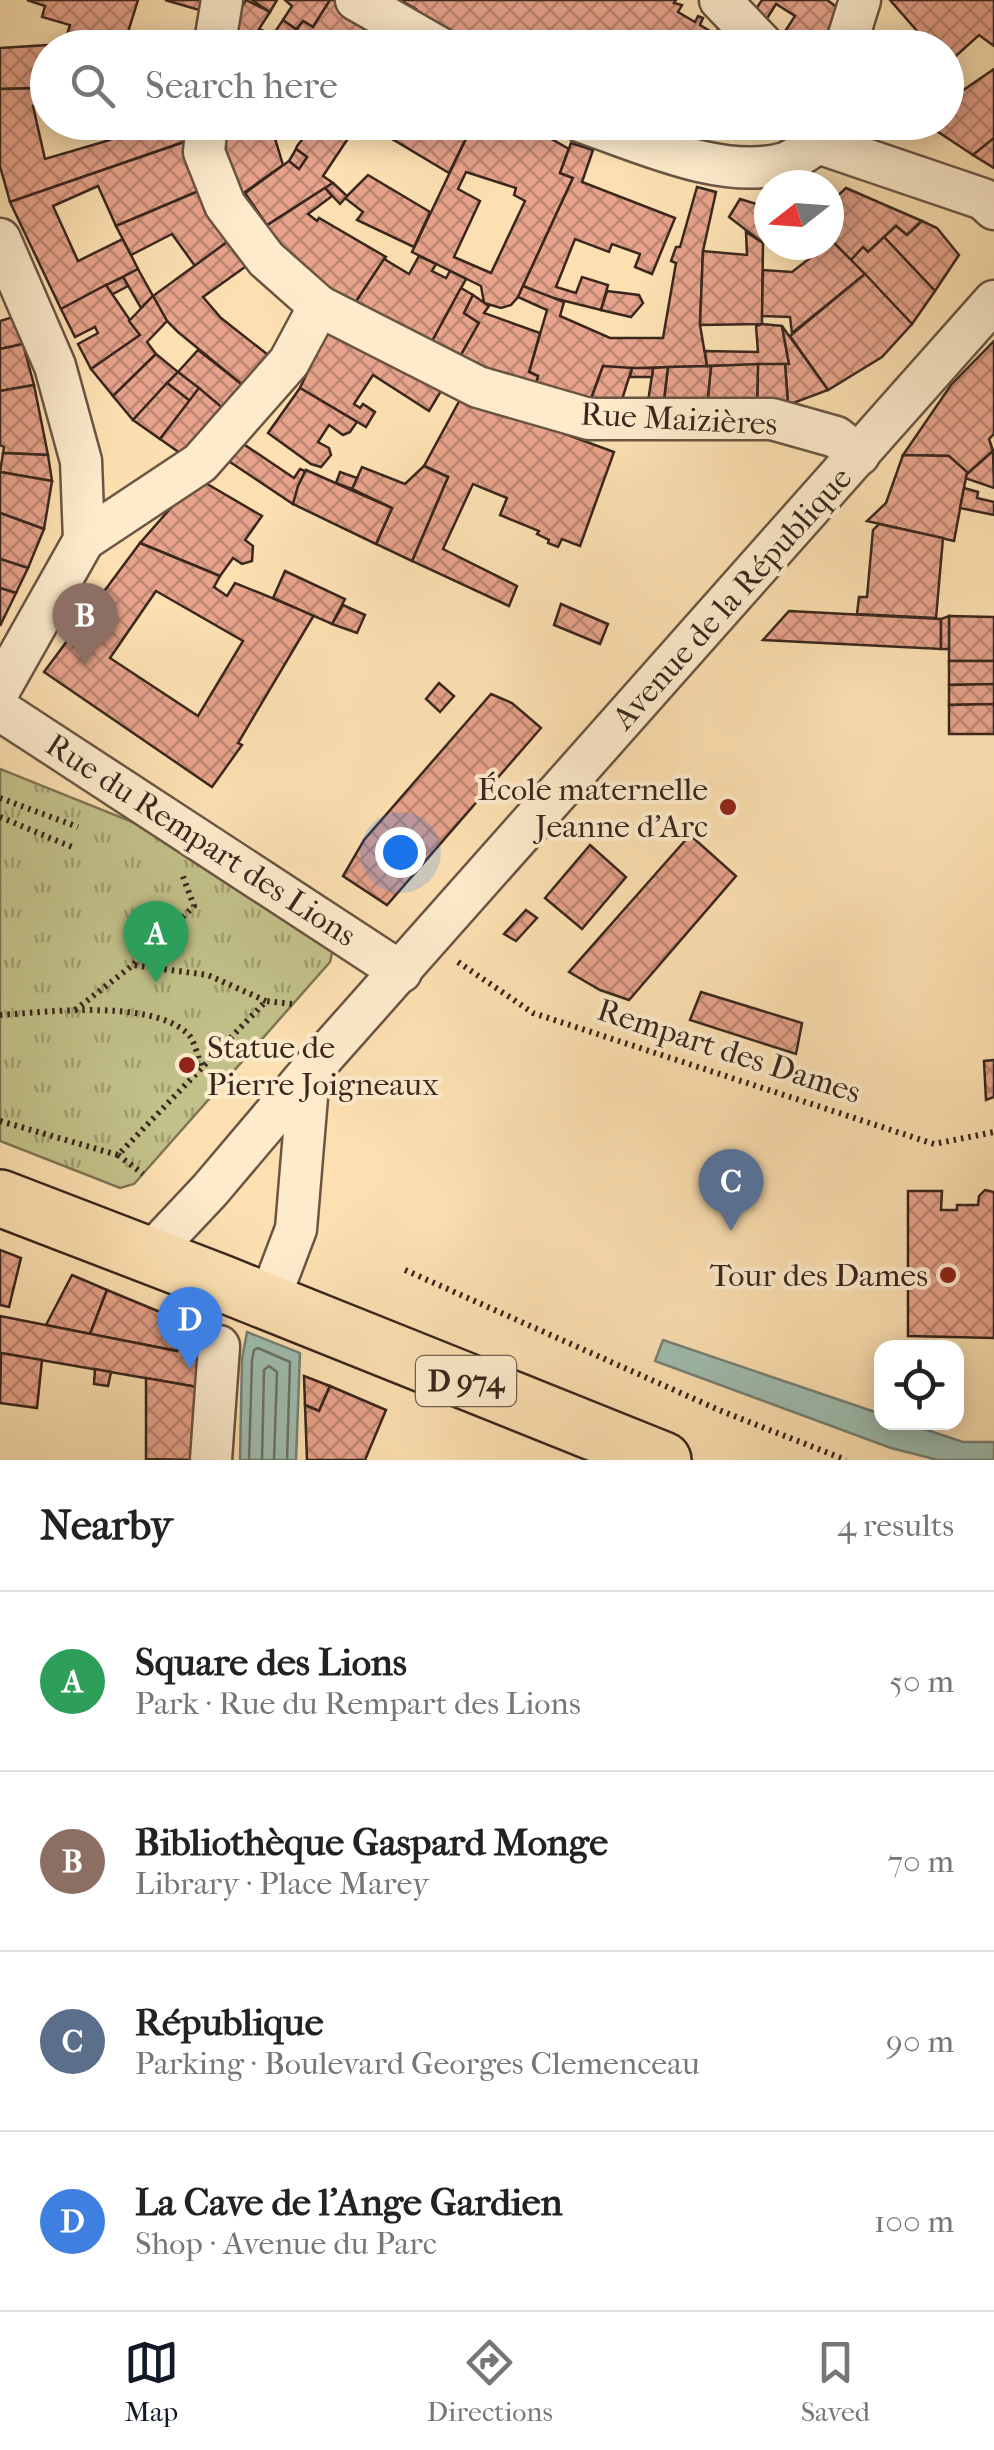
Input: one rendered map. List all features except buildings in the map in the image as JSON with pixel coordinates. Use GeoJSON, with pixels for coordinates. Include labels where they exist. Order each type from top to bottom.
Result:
{"type":"FeatureCollection","features":[{"type":"Feature","properties":{"kind":"main road","name":"D 974"},"geometry":{"type":"LineString","coordinates":[[0,1198],[664,1460]]}},
{"type":"Feature","properties":{"kind":"street"},"geometry":{"type":"LineString","coordinates":[[217,30],[222,0]]}},
{"type":"Feature","properties":{"kind":"street"},"geometry":{"type":"LineString","coordinates":[[356,0],[408,30]]}},
{"type":"Feature","properties":{"kind":"street"},"geometry":{"type":"LineString","coordinates":[[720,0],[749,30]]}},
{"type":"Feature","properties":{"kind":"street"},"geometry":{"type":"LineString","coordinates":[[851,30],[860,0]]}},
{"type":"Feature","properties":{"kind":"street","name":"Rue Maizières"},"geometry":{"type":"LineString","coordinates":[[205,140],[204,152],[225,205],[266,259],[319,306],[478,387],[589,419],[772,419],[836,437],[859,454]]}},
{"type":"Feature","properties":{"kind":"street"},"geometry":{"type":"LineString","coordinates":[[635,140],[742,169],[787,162],[812,140]]}},
{"type":"Feature","properties":{"kind":"street"},"geometry":{"type":"LineString","coordinates":[[837,140],[994,208]]}},
{"type":"Feature","properties":{"kind":"street"},"geometry":{"type":"LineString","coordinates":[[0,239],[15,308],[55,366],[81,461],[84,540]]}},
{"type":"Feature","properties":{"kind":"street","name":"Avenue de la République"},"geometry":{"type":"LineString","coordinates":[[148,1256],[994,301]]}},
{"type":"Feature","properties":{"kind":"street"},"geometry":{"type":"LineString","coordinates":[[0,690],[84,540],[200,462],[289,362],[319,306]]}},
{"type":"Feature","properties":{"kind":"street","name":"Rue du Rempart des Lions"},"geometry":{"type":"LineString","coordinates":[[0,710],[401,972]]}},
{"type":"Feature","properties":{"kind":"street"},"geometry":{"type":"LineString","coordinates":[[268,1302],[296,1228],[309,1073]]}},
{"type":"Feature","properties":{"kind":"street"},"geometry":{"type":"LineString","coordinates":[[211,1460],[219,1346]]}},
{"type":"Feature","properties":{"kind":"path"},"geometry":{"type":"LineString","coordinates":[[0,798],[78,827]]}},
{"type":"Feature","properties":{"kind":"path"},"geometry":{"type":"LineString","coordinates":[[0,817],[72,847]]}},
{"type":"Feature","properties":{"kind":"path"},"geometry":{"type":"LineString","coordinates":[[76,1010],[133,965],[194,906],[178,864]]}},
{"type":"Feature","properties":{"kind":"path","name":"Rempart des Dames"},"geometry":{"type":"LineString","coordinates":[[460,964],[533,1013],[934,1144],[994,1132]]}},
{"type":"Feature","properties":{"kind":"path"},"geometry":{"type":"LineString","coordinates":[[133,965],[208,975],[266,1001],[292,1004]]}},
{"type":"Feature","properties":{"kind":"path"},"geometry":{"type":"LineString","coordinates":[[118,1155],[266,1001]]}},
{"type":"Feature","properties":{"kind":"path"},"geometry":{"type":"LineString","coordinates":[[0,1016],[76,1010],[136,1014],[171,1023],[190,1035],[202,1069]]}},
{"type":"Feature","properties":{"kind":"path"},"geometry":{"type":"LineString","coordinates":[[0,1121],[118,1155],[143,1174]]}},
{"type":"Feature","properties":{"kind":"path"},"geometry":{"type":"LineString","coordinates":[[405,1270],[719,1410],[846,1460]]}},
{"type":"Feature","properties":{"kind":"green space"},"geometry":{"type":"Polygon","coordinates":[[[0,769],[165,835],[333,949],[330,962],[134,1184],[120,1188],[0,1141],[0,769]]]}},
{"type":"Feature","properties":{"kind":"water"},"geometry":{"type":"Polygon","coordinates":[[[247,1332],[300,1353],[296,1460],[240,1460],[242,1359],[247,1332]]]}},
{"type":"Feature","properties":{"kind":"water"},"geometry":{"type":"Polygon","coordinates":[[[663,1340],[874,1412],[874,1430],[927,1430],[963,1442],[994,1442],[994,1460],[938,1460],[891,1448],[655,1361],[663,1340]]]}},
{"type":"Feature","properties":{"kind":"place","name":"Bibliothèque Gaspard Monge"},"geometry":{"type":"Point","coordinates":[85,665]}},
{"type":"Feature","properties":{"kind":"place","name":"École maternelle Jeanne d'Arc"},"geometry":{"type":"Point","coordinates":[728,807]}},
{"type":"Feature","properties":{"kind":"place","name":"Square des Lions"},"geometry":{"type":"Point","coordinates":[156,983]}},
{"type":"Feature","properties":{"kind":"place","name":"Statue de Pierre Joigneaux"},"geometry":{"type":"Point","coordinates":[187,1065]}},
{"type":"Feature","properties":{"kind":"place","name":"République"},"geometry":{"type":"Point","coordinates":[731,1231]}},
{"type":"Feature","properties":{"kind":"place","name":"Tour des Dames"},"geometry":{"type":"Point","coordinates":[948,1275]}},
{"type":"Feature","properties":{"kind":"place","name":"La Cave de l'Ange Gardien"},"geometry":{"type":"Point","coordinates":[190,1369]}}]}
